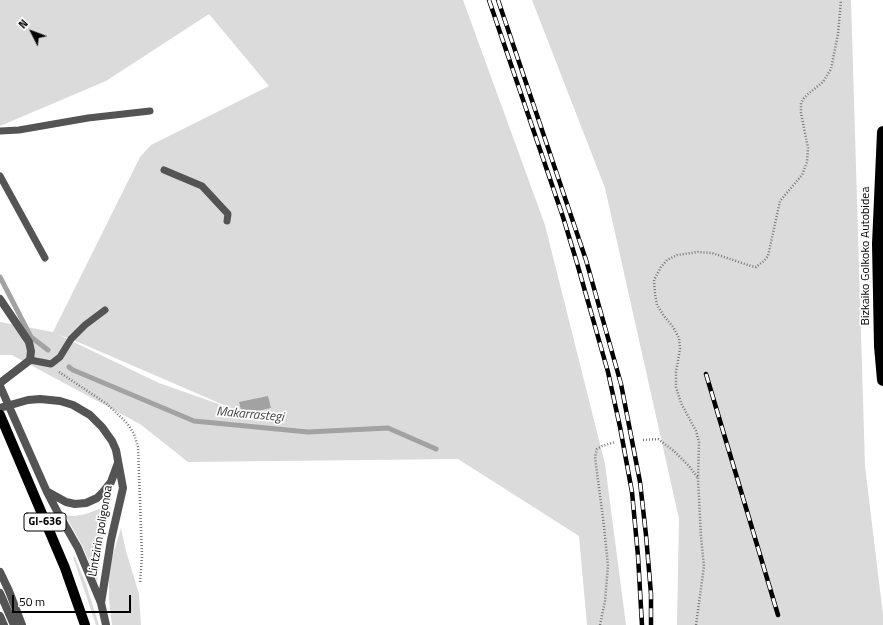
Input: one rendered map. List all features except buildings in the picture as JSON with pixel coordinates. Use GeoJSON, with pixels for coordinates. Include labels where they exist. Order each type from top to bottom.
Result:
{"type":"FeatureCollection","features":[{"type":"Feature","properties":{"kind":"highway","name":"Bizkaiko Golkoko Autobidea"},"geometry":{"type":"LineString","coordinates":[[883,132],[878,244],[880,346],[883,380]]}},
{"type":"Feature","properties":{"kind":"main road","name":"GI-636"},"geometry":{"type":"LineString","coordinates":[[0,415],[65,568],[85,625]]}},
{"type":"Feature","properties":{"kind":"street"},"geometry":{"type":"LineString","coordinates":[[0,299],[29,342],[31,351],[30,360],[0,384],[48,492]]}},
{"type":"Feature","properties":{"kind":"street","name":"Lintzirin poligonoa"},"geometry":{"type":"LineString","coordinates":[[0,408],[28,400],[40,399],[60,401],[73,405],[90,415],[102,427],[112,441],[123,488],[111,540],[101,603]]}},
{"type":"Feature","properties":{"kind":"street","name":"Lintzirin poligonoa"},"geometry":{"type":"LineString","coordinates":[[48,492],[66,502],[75,504],[86,503],[97,498],[111,482],[118,462]]}},
{"type":"Feature","properties":{"kind":"street","name":"Lintzirin poligonoa"},"geometry":{"type":"LineString","coordinates":[[48,492],[78,548],[101,603],[106,625]]}},
{"type":"Feature","properties":{"kind":"street"},"geometry":{"type":"LineString","coordinates":[[0,572],[22,625]]}},
{"type":"Feature","properties":{"kind":"street"},"geometry":{"type":"LineString","coordinates":[[0,593],[14,625]]}},
{"type":"Feature","properties":{"kind":"lane"},"geometry":{"type":"LineString","coordinates":[[0,132],[88,118],[150,111]]}},
{"type":"Feature","properties":{"kind":"lane"},"geometry":{"type":"LineString","coordinates":[[164,170],[202,186],[228,214],[228,221]]}},
{"type":"Feature","properties":{"kind":"lane"},"geometry":{"type":"LineString","coordinates":[[0,176],[45,258]]}},
{"type":"Feature","properties":{"kind":"lane"},"geometry":{"type":"LineString","coordinates":[[30,360],[51,364],[60,357],[71,340],[85,325],[105,310]]}},
{"type":"Feature","properties":{"kind":"path"},"geometry":{"type":"LineString","coordinates":[[696,625],[704,566],[698,478],[700,458],[698,437],[681,403],[676,388],[676,372],[680,349],[679,338],[657,305],[654,280],[661,267],[667,260],[677,255],[712,252],[756,267],[764,262],[768,256],[780,201],[802,175],[807,162],[808,148],[800,108],[804,98],[823,82],[831,69],[838,34],[841,0]]}},
{"type":"Feature","properties":{"kind":"path"},"geometry":{"type":"LineString","coordinates":[[643,440],[658,439],[674,451],[689,466],[698,478]]}},
{"type":"Feature","properties":{"kind":"path"},"geometry":{"type":"LineString","coordinates":[[600,625],[605,601],[608,566],[595,457],[597,449],[615,442]]}},
{"type":"Feature","properties":{"kind":"shaded area"},"geometry":{"type":"Polygon","coordinates":[[[0,0],[463,0],[545,225],[605,464],[626,625],[587,625],[579,536],[458,459],[188,462],[140,424],[12,355],[0,355],[0,322],[53,332],[140,157],[151,145],[269,86],[209,14],[106,81],[0,126],[0,0]],[[59,335],[159,383],[233,409],[59,335]]]}},
{"type":"Feature","properties":{"kind":"shaded area"},"geometry":{"type":"Polygon","coordinates":[[[532,0],[851,0],[865,466],[883,625],[677,625],[679,519],[605,188],[532,0]]]}},
{"type":"Feature","properties":{"kind":"shaded area"},"geometry":{"type":"Polygon","coordinates":[[[268,396],[271,408],[242,414],[239,402],[268,396]]]}},
{"type":"Feature","properties":{"kind":"shaded area"},"geometry":{"type":"Polygon","coordinates":[[[104,507],[107,514],[97,582],[83,547],[65,515],[74,516],[86,514],[104,507]]]}},
{"type":"Feature","properties":{"kind":"shaded area"},"geometry":{"type":"Polygon","coordinates":[[[121,528],[126,551],[139,594],[141,625],[112,625],[109,599],[109,568],[121,528]]]}},
{"type":"Feature","properties":{"kind":"shaded area"},"geometry":{"type":"Polygon","coordinates":[[[73,557],[75,557],[86,584],[99,625],[96,625],[73,557]]]}},
{"type":"Feature","properties":{"kind":"waterway"},"geometry":{"type":"LineString","coordinates":[[0,277],[31,337],[48,350]]}},
{"type":"Feature","properties":{"kind":"waterway","name":"Makarrastegi"},"geometry":{"type":"LineString","coordinates":[[69,367],[194,421],[308,432],[388,428],[436,449]]}},
{"type":"Feature","properties":{"kind":"railway"},"geometry":{"type":"LineString","coordinates":[[489,0],[563,217],[608,372],[632,492],[642,625]]}},
{"type":"Feature","properties":{"kind":"railway"},"geometry":{"type":"LineString","coordinates":[[498,0],[586,260],[621,384],[640,482],[651,594],[651,625]]}},
{"type":"Feature","properties":{"kind":"railway"},"geometry":{"type":"LineString","coordinates":[[706,374],[778,615]]}}]}
